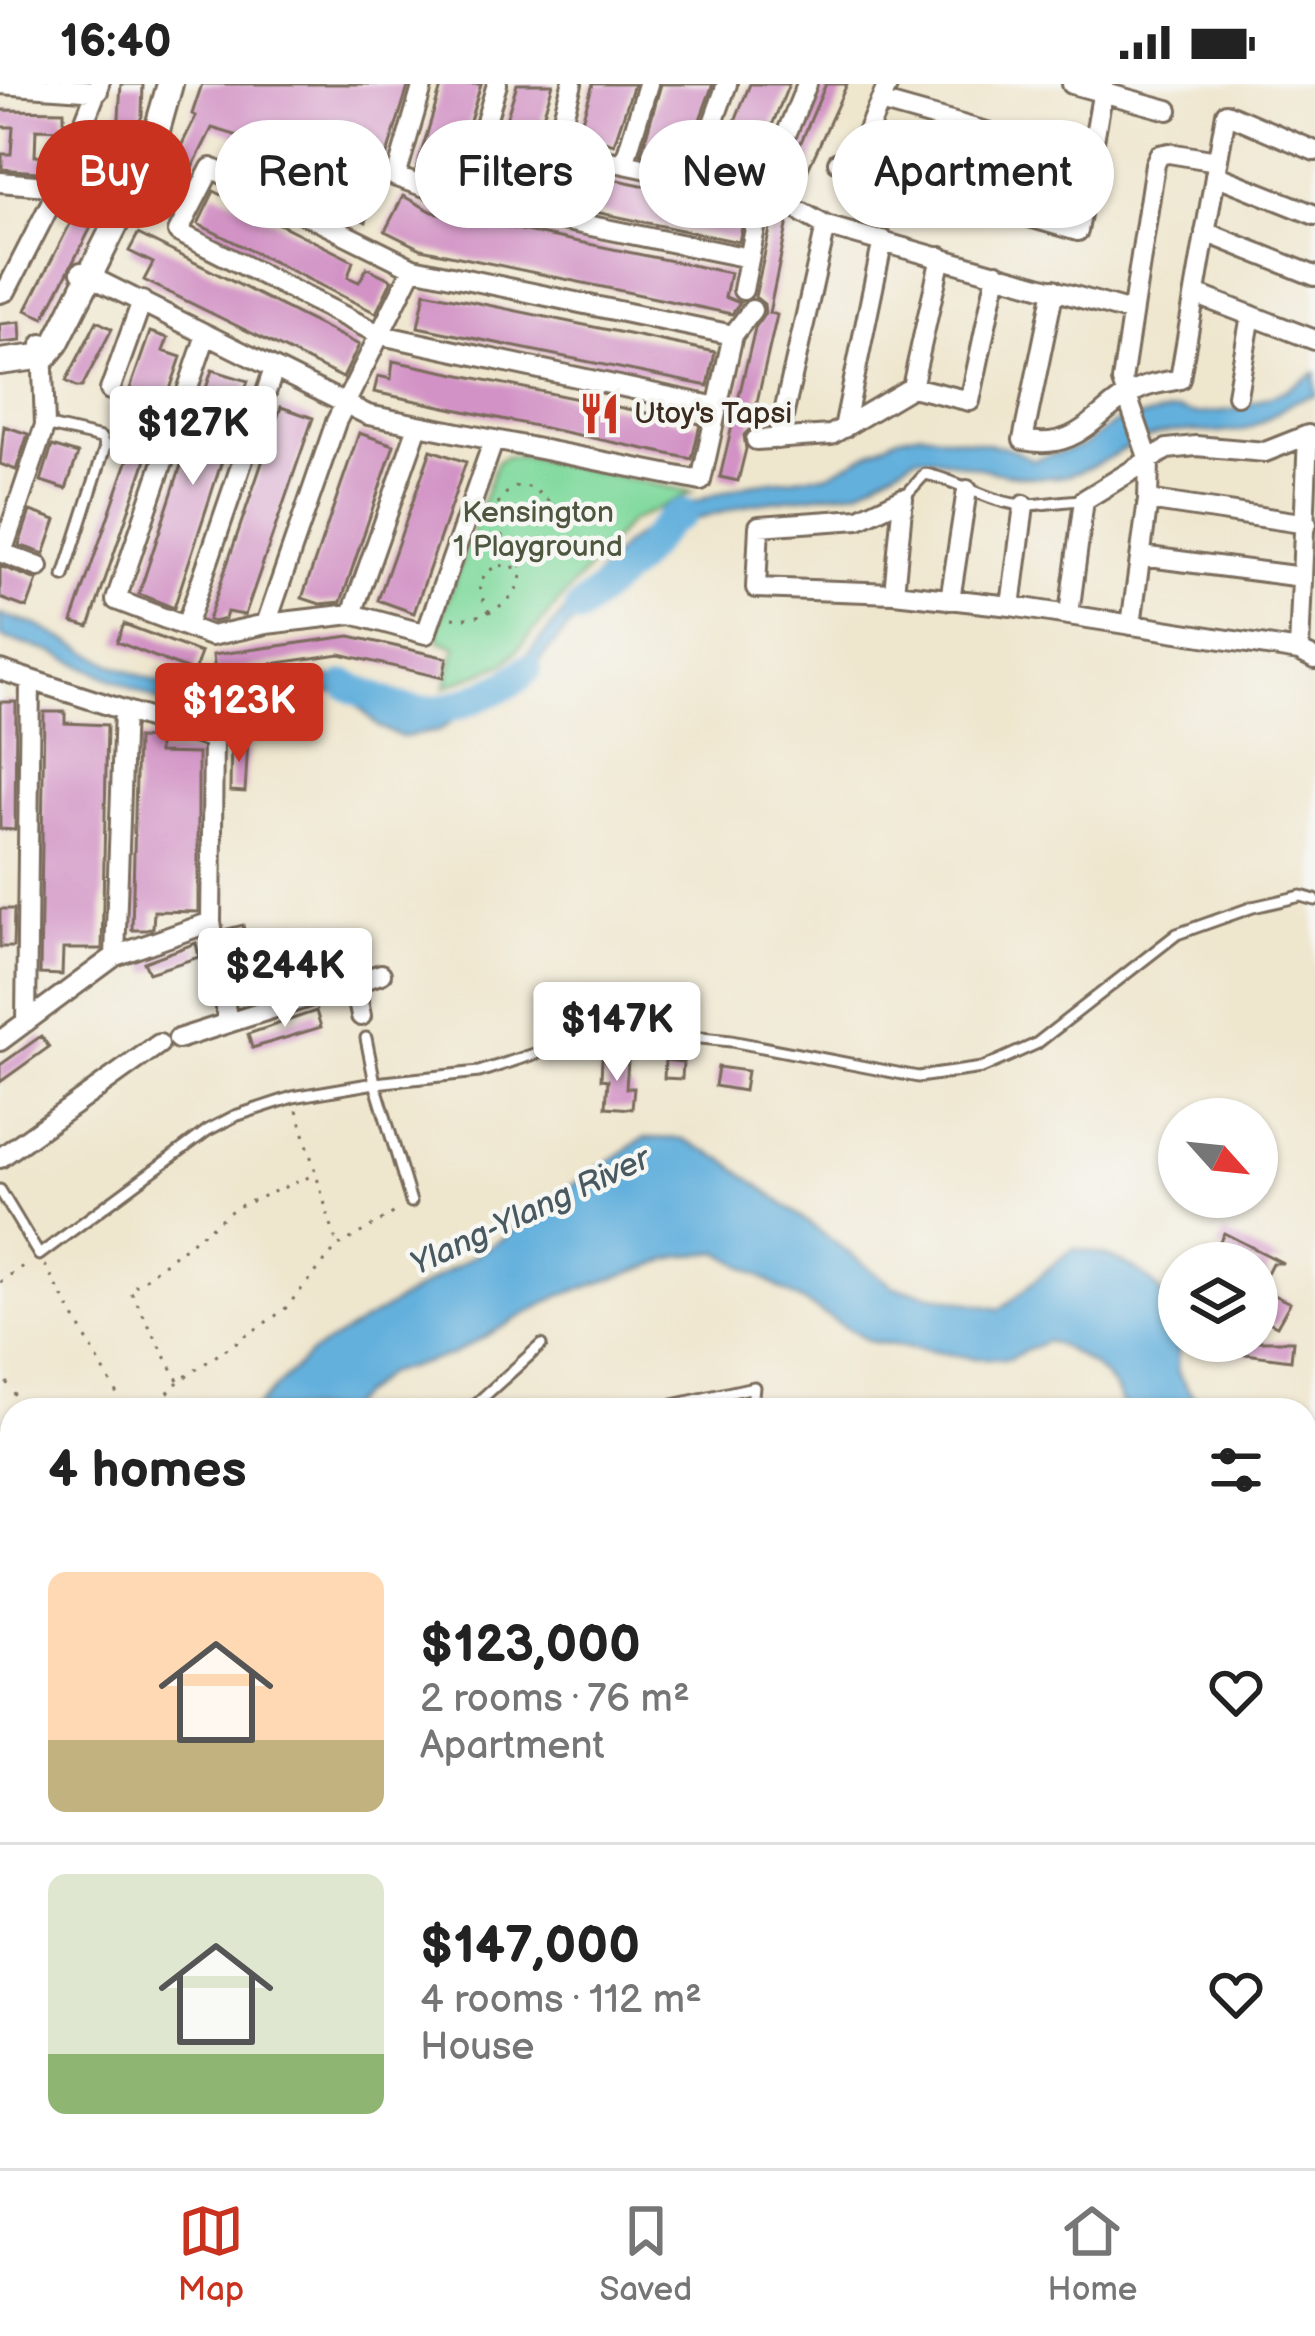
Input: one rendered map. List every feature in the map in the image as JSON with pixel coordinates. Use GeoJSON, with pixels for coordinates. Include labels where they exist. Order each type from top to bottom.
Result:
{"type":"FeatureCollection","features":[{"type":"Feature","properties":{"kind":"street"},"geometry":{"type":"LineString","coordinates":[[0,84],[98,88],[85,120]]}},
{"type":"Feature","properties":{"kind":"street"},"geometry":{"type":"LineString","coordinates":[[0,362],[56,343],[85,274],[150,155],[170,84]]}},
{"type":"Feature","properties":{"kind":"street"},"geometry":{"type":"LineString","coordinates":[[415,184],[395,177],[423,84]]}},
{"type":"Feature","properties":{"kind":"street"},"geometry":{"type":"LineString","coordinates":[[486,120],[497,84]]}},
{"type":"Feature","properties":{"kind":"street"},"geometry":{"type":"LineString","coordinates":[[561,120],[572,84]]}},
{"type":"Feature","properties":{"kind":"street"},"geometry":{"type":"LineString","coordinates":[[624,164],[648,84]]}},
{"type":"Feature","properties":{"kind":"street"},"geometry":{"type":"LineString","coordinates":[[715,120],[728,84]]}},
{"type":"Feature","properties":{"kind":"street"},"geometry":{"type":"LineString","coordinates":[[792,120],[807,84]]}},
{"type":"Feature","properties":{"kind":"street"},"geometry":{"type":"LineString","coordinates":[[1072,84],[1103,88],[1168,110]]}},
{"type":"Feature","properties":{"kind":"street"},"geometry":{"type":"LineString","coordinates":[[1097,120],[1103,88]]}},
{"type":"Feature","properties":{"kind":"street"},"geometry":{"type":"LineString","coordinates":[[869,120],[884,93],[966,120]]}},
{"type":"Feature","properties":{"kind":"street"},"geometry":{"type":"LineString","coordinates":[[1054,289],[1023,440],[1041,444],[1066,440],[1130,406],[1142,388],[1180,379],[1226,113],[1315,151]]}},
{"type":"Feature","properties":{"kind":"street"},"geometry":{"type":"LineString","coordinates":[[1131,625],[1148,500],[1146,450],[1122,381],[1160,154],[1216,168],[1315,215]]}},
{"type":"Feature","properties":{"kind":"street"},"geometry":{"type":"LineString","coordinates":[[615,162],[639,167]]}},
{"type":"Feature","properties":{"kind":"street"},"geometry":{"type":"LineString","coordinates":[[717,407],[381,334],[178,232],[211,168],[413,268],[733,335]]}},
{"type":"Feature","properties":{"kind":"street"},"geometry":{"type":"LineString","coordinates":[[0,182],[36,185]]}},
{"type":"Feature","properties":{"kind":"street"},"geometry":{"type":"LineString","coordinates":[[808,216],[826,226],[1131,312]]}},
{"type":"Feature","properties":{"kind":"street"},"geometry":{"type":"LineString","coordinates":[[778,439],[826,226]]}},
{"type":"Feature","properties":{"kind":"street"},"geometry":{"type":"LineString","coordinates":[[0,293],[38,228]]}},
{"type":"Feature","properties":{"kind":"street"},"geometry":{"type":"LineString","coordinates":[[593,228],[749,258]]}},
{"type":"Feature","properties":{"kind":"street"},"geometry":{"type":"LineString","coordinates":[[743,290],[755,228]]}},
{"type":"Feature","properties":{"kind":"street"},"geometry":{"type":"LineString","coordinates":[[1205,232],[1315,276]]}},
{"type":"Feature","properties":{"kind":"street"},"geometry":{"type":"LineString","coordinates":[[844,428],[883,240]]}},
{"type":"Feature","properties":{"kind":"street"},"geometry":{"type":"LineString","coordinates":[[912,387],[941,257]]}},
{"type":"Feature","properties":{"kind":"street"},"geometry":{"type":"LineString","coordinates":[[266,624],[344,406],[413,268]]}},
{"type":"Feature","properties":{"kind":"street"},"geometry":{"type":"LineString","coordinates":[[756,440],[831,436],[912,387],[970,400],[997,273]]}},
{"type":"Feature","properties":{"kind":"street"},"geometry":{"type":"LineString","coordinates":[[85,274],[368,416],[701,482],[733,335],[752,310]]}},
{"type":"Feature","properties":{"kind":"street"},"geometry":{"type":"LineString","coordinates":[[1195,294],[1315,340]]}},
{"type":"Feature","properties":{"kind":"street"},"geometry":{"type":"LineString","coordinates":[[110,390],[142,301]]}},
{"type":"Feature","properties":{"kind":"street"},"geometry":{"type":"LineString","coordinates":[[1238,395],[1251,315]]}},
{"type":"Feature","properties":{"kind":"street"},"geometry":{"type":"LineString","coordinates":[[206,334],[116,599],[211,636],[352,614],[426,634],[493,442]]}},
{"type":"Feature","properties":{"kind":"street"},"geometry":{"type":"LineString","coordinates":[[39,567],[1,553],[45,425],[43,350]]}},
{"type":"Feature","properties":{"kind":"street"},"geometry":{"type":"LineString","coordinates":[[186,626],[274,370]]}},
{"type":"Feature","properties":{"kind":"street"},"geometry":{"type":"LineString","coordinates":[[352,614],[418,426]]}},
{"type":"Feature","properties":{"kind":"street"},"geometry":{"type":"LineString","coordinates":[[903,498],[859,519],[759,526],[756,588],[894,593],[1011,606],[1307,655],[1302,577],[1308,435],[1265,452],[1179,446],[1146,450],[1084,500],[1069,614]]}},
{"type":"Feature","properties":{"kind":"street"},"geometry":{"type":"LineString","coordinates":[[950,600],[967,490]]}},
{"type":"Feature","properties":{"kind":"street"},"geometry":{"type":"LineString","coordinates":[[894,593],[903,498]]}},
{"type":"Feature","properties":{"kind":"street"},"geometry":{"type":"LineString","coordinates":[[1148,500],[1307,524]]}},
{"type":"Feature","properties":{"kind":"street"},"geometry":{"type":"LineString","coordinates":[[1011,606],[1024,505]]}},
{"type":"Feature","properties":{"kind":"street"},"geometry":{"type":"LineString","coordinates":[[1141,556],[1302,577]]}},
{"type":"Feature","properties":{"kind":"street"},"geometry":{"type":"LineString","coordinates":[[0,670],[213,739],[211,922],[229,1023]]}},
{"type":"Feature","properties":{"kind":"street"},"geometry":{"type":"LineString","coordinates":[[26,1022],[30,680]]}},
{"type":"Feature","properties":{"kind":"street"},"geometry":{"type":"LineString","coordinates":[[116,956],[124,710]]}},
{"type":"Feature","properties":{"kind":"street"},"geometry":{"type":"LineString","coordinates":[[0,1041],[116,956],[211,922]]}},
{"type":"Feature","properties":{"kind":"street"},"geometry":{"type":"LineString","coordinates":[[0,1158],[168,1041],[381,974]]}},
{"type":"Feature","properties":{"kind":"street"},"geometry":{"type":"LineString","coordinates":[[354,982],[362,1016]]}},
{"type":"Feature","properties":{"kind":"lane"},"geometry":{"type":"LineString","coordinates":[[45,425],[101,438],[105,447],[64,576]]}},
{"type":"Feature","properties":{"kind":"lane"},"geometry":{"type":"LineString","coordinates":[[903,498],[925,474],[1024,505],[1084,500]]}},
{"type":"Feature","properties":{"kind":"lane"},"geometry":{"type":"LineString","coordinates":[[0,1190],[39,1255],[208,1130],[236,1116],[293,1097],[479,1072],[590,1036],[640,1032],[731,1041],[918,1077],[982,1068],[1036,1044],[1177,934],[1253,907],[1300,896],[1315,900]]}},
{"type":"Feature","properties":{"kind":"lane"},"geometry":{"type":"LineString","coordinates":[[366,1038],[411,1202]]}},
{"type":"Feature","properties":{"kind":"lane"},"geometry":{"type":"LineString","coordinates":[[482,1398],[541,1345]]}},
{"type":"Feature","properties":{"kind":"lane"},"geometry":{"type":"LineString","coordinates":[[704,1398],[754,1387],[753,1398]]}},
{"type":"Feature","properties":{"kind":"path"},"geometry":{"type":"LineString","coordinates":[[434,610],[468,620],[490,614],[515,590],[519,556],[494,520],[505,494],[532,488],[566,519],[576,522],[603,511]]}},
{"type":"Feature","properties":{"kind":"path"},"geometry":{"type":"LineString","coordinates":[[490,614],[478,591],[484,575],[497,565],[521,569]]}},
{"type":"Feature","properties":{"kind":"path"},"geometry":{"type":"LineString","coordinates":[[293,1097],[337,1247]]}},
{"type":"Feature","properties":{"kind":"path"},"geometry":{"type":"LineString","coordinates":[[178,1381],[130,1290],[235,1208],[316,1174]]}},
{"type":"Feature","properties":{"kind":"path"},"geometry":{"type":"LineString","coordinates":[[163,1398],[178,1381],[284,1310],[337,1247],[411,1202]]}},
{"type":"Feature","properties":{"kind":"path"},"geometry":{"type":"LineString","coordinates":[[0,1282],[39,1255],[119,1398]]}},
{"type":"Feature","properties":{"kind":"path"},"geometry":{"type":"LineString","coordinates":[[0,1372],[16,1398]]}},
{"type":"Feature","properties":{"kind":"green space","name":"Kensington 1 Playground"},"geometry":{"type":"Polygon","coordinates":[[[521,456],[692,492],[628,523],[506,663],[445,687],[456,647],[440,641],[437,631],[496,463],[504,457],[521,456]]]}},
{"type":"Feature","properties":{"kind":"water"},"geometry":{"type":"Polygon","coordinates":[[[1315,373],[1315,396],[1297,400],[1249,428],[1152,437],[1064,476],[1027,477],[917,456],[858,490],[756,503],[682,523],[626,562],[505,700],[461,714],[439,731],[402,737],[379,727],[350,698],[333,692],[285,694],[241,715],[220,718],[179,710],[52,652],[0,637],[0,615],[37,625],[113,665],[223,701],[275,681],[348,677],[405,714],[429,714],[494,692],[625,544],[678,507],[749,484],[829,474],[898,437],[921,432],[1006,447],[1033,460],[1083,446],[1116,422],[1177,410],[1197,414],[1233,410],[1284,391],[1315,373]]]}},
{"type":"Feature","properties":{"kind":"water"},"geometry":{"type":"Polygon","coordinates":[[[644,1138],[683,1139],[726,1161],[894,1287],[999,1309],[1074,1249],[1127,1265],[1158,1290],[1158,1362],[1177,1362],[1194,1398],[1120,1398],[1095,1367],[1047,1341],[1008,1359],[869,1341],[719,1252],[681,1256],[559,1296],[451,1355],[385,1374],[358,1398],[265,1398],[311,1353],[507,1236],[541,1206],[644,1138]]]}},
{"type":"Feature","properties":{"kind":"building"},"geometry":{"type":"Polygon","coordinates":[[[121,84],[143,84],[140,120],[119,118],[121,84]]]}},
{"type":"Feature","properties":{"kind":"building"},"geometry":{"type":"Polygon","coordinates":[[[202,84],[409,84],[391,142],[391,120],[215,120],[215,129],[191,170],[191,126],[196,116],[192,114],[202,84]]]}},
{"type":"Feature","properties":{"kind":"building"},"geometry":{"type":"Polygon","coordinates":[[[442,84],[481,84],[470,120],[431,120],[442,84]]]}},
{"type":"Feature","properties":{"kind":"building"},"geometry":{"type":"Polygon","coordinates":[[[517,84],[553,84],[542,120],[506,120],[517,84]]]}},
{"type":"Feature","properties":{"kind":"building"},"geometry":{"type":"Polygon","coordinates":[[[593,84],[634,84],[615,141],[615,120],[582,120],[593,84]]]}},
{"type":"Feature","properties":{"kind":"building"},"geometry":{"type":"Polygon","coordinates":[[[661,84],[713,84],[700,120],[651,120],[661,84]]]}},
{"type":"Feature","properties":{"kind":"building"},"geometry":{"type":"Polygon","coordinates":[[[750,84],[789,84],[774,120],[735,120],[750,84]]]}},
{"type":"Feature","properties":{"kind":"building"},"geometry":{"type":"Polygon","coordinates":[[[826,84],[847,84],[808,170],[808,126],[826,84]]]}},
{"type":"Feature","properties":{"kind":"building"},"geometry":{"type":"Polygon","coordinates":[[[0,110],[64,111],[64,120],[36,120],[36,172],[2,169],[2,154],[11,154],[13,127],[0,127],[0,110]]]}},
{"type":"Feature","properties":{"kind":"building"},"geometry":{"type":"Polygon","coordinates":[[[615,179],[639,185],[639,221],[615,216],[615,179]]]}},
{"type":"Feature","properties":{"kind":"building"},"geometry":{"type":"Polygon","coordinates":[[[214,191],[215,228],[287,228],[353,261],[348,277],[359,282],[367,268],[392,280],[376,313],[198,224],[214,191]]]}},
{"type":"Feature","properties":{"kind":"building"},"geometry":{"type":"Polygon","coordinates":[[[403,196],[415,202],[415,228],[511,228],[730,273],[725,297],[740,303],[732,314],[421,249],[385,231],[391,228],[403,196]]]}},
{"type":"Feature","properties":{"kind":"building"},"geometry":{"type":"Polygon","coordinates":[[[68,228],[91,228],[44,318],[26,310],[68,228]]]}},
{"type":"Feature","properties":{"kind":"building"},"geometry":{"type":"Polygon","coordinates":[[[672,228],[742,228],[739,242],[672,228]]]}},
{"type":"Feature","properties":{"kind":"building"},"geometry":{"type":"Polygon","coordinates":[[[770,228],[787,228],[769,313],[777,315],[751,428],[744,435],[746,449],[738,481],[720,477],[755,328],[765,313],[764,304],[755,297],[770,228]]]}},
{"type":"Feature","properties":{"kind":"building"},"geometry":{"type":"Polygon","coordinates":[[[138,234],[359,345],[343,378],[144,280],[153,263],[129,251],[138,234]]]}},
{"type":"Feature","properties":{"kind":"building"},"geometry":{"type":"Polygon","coordinates":[[[425,292],[715,352],[708,386],[418,327],[425,292]]]}},
{"type":"Feature","properties":{"kind":"building"},"geometry":{"type":"Polygon","coordinates":[[[97,321],[112,329],[82,387],[77,387],[66,381],[97,321]]]}},
{"type":"Feature","properties":{"kind":"building"},"geometry":{"type":"Polygon","coordinates":[[[20,322],[21,341],[0,343],[0,324],[20,322]]]}},
{"type":"Feature","properties":{"kind":"building"},"geometry":{"type":"Polygon","coordinates":[[[150,332],[168,338],[163,351],[181,357],[89,627],[72,622],[143,415],[124,406],[150,332]]]}},
{"type":"Feature","properties":{"kind":"building"},"geometry":{"type":"Polygon","coordinates":[[[393,361],[700,424],[692,459],[374,392],[378,376],[391,379],[393,361]]]}},
{"type":"Feature","properties":{"kind":"building"},"geometry":{"type":"Polygon","coordinates":[[[212,370],[248,381],[174,608],[139,594],[212,370]]]}},
{"type":"Feature","properties":{"kind":"building"},"geometry":{"type":"Polygon","coordinates":[[[281,407],[313,418],[245,615],[227,612],[225,619],[213,622],[208,620],[281,407]]]}},
{"type":"Feature","properties":{"kind":"building"},"geometry":{"type":"Polygon","coordinates":[[[4,426],[28,434],[16,470],[0,464],[4,426]]]}},
{"type":"Feature","properties":{"kind":"building"},"geometry":{"type":"Polygon","coordinates":[[[359,433],[394,445],[341,602],[320,604],[302,598],[359,433]]]}},
{"type":"Feature","properties":{"kind":"building"},"geometry":{"type":"Polygon","coordinates":[[[52,446],[78,454],[66,489],[41,481],[52,446]]]}},
{"type":"Feature","properties":{"kind":"building"},"geometry":{"type":"Polygon","coordinates":[[[431,450],[466,462],[414,613],[378,600],[431,450]]]}},
{"type":"Feature","properties":{"kind":"building"},"geometry":{"type":"Polygon","coordinates":[[[30,511],[56,520],[44,554],[19,545],[30,511]]]}},
{"type":"Feature","properties":{"kind":"building"},"geometry":{"type":"Polygon","coordinates":[[[0,566],[37,580],[27,608],[0,598],[0,566]]]}},
{"type":"Feature","properties":{"kind":"building"},"geometry":{"type":"Polygon","coordinates":[[[124,624],[201,653],[194,672],[117,642],[124,624]]]}},
{"type":"Feature","properties":{"kind":"building"},"geometry":{"type":"Polygon","coordinates":[[[350,636],[447,658],[443,678],[340,654],[215,672],[213,655],[350,636]]]}},
{"type":"Feature","properties":{"kind":"building"},"geometry":{"type":"Polygon","coordinates":[[[0,702],[16,702],[15,830],[0,829],[0,702]]]}},
{"type":"Feature","properties":{"kind":"building"},"geometry":{"type":"Polygon","coordinates":[[[44,712],[65,712],[65,723],[107,725],[102,949],[63,949],[62,975],[40,974],[44,712]]]}},
{"type":"Feature","properties":{"kind":"building"},"geometry":{"type":"Polygon","coordinates":[[[137,738],[158,739],[158,753],[198,754],[198,912],[154,911],[153,928],[147,930],[132,930],[137,738]]]}},
{"type":"Feature","properties":{"kind":"building"},"geometry":{"type":"Polygon","coordinates":[[[231,739],[248,741],[245,792],[230,791],[231,739]]]}},
{"type":"Feature","properties":{"kind":"building"},"geometry":{"type":"Polygon","coordinates":[[[0,909],[14,909],[13,947],[0,947],[0,909]]]}},
{"type":"Feature","properties":{"kind":"building"},"geometry":{"type":"Polygon","coordinates":[[[243,925],[253,981],[237,984],[227,929],[243,925]]]}},
{"type":"Feature","properties":{"kind":"building"},"geometry":{"type":"Polygon","coordinates":[[[196,943],[199,957],[149,973],[144,962],[196,943]]]}},
{"type":"Feature","properties":{"kind":"building"},"geometry":{"type":"Polygon","coordinates":[[[316,1011],[321,1027],[252,1048],[248,1034],[316,1011]]]}},
{"type":"Feature","properties":{"kind":"building"},"geometry":{"type":"Polygon","coordinates":[[[41,1036],[49,1047],[0,1082],[0,1065],[41,1036]]]}},
{"type":"Feature","properties":{"kind":"building"},"geometry":{"type":"Polygon","coordinates":[[[602,1059],[628,1060],[626,1088],[634,1088],[632,1109],[606,1107],[608,1080],[601,1079],[602,1059]]]}},
{"type":"Feature","properties":{"kind":"building"},"geometry":{"type":"Polygon","coordinates":[[[665,1060],[683,1062],[682,1079],[664,1078],[665,1060]]]}},
{"type":"Feature","properties":{"kind":"building"},"geometry":{"type":"Polygon","coordinates":[[[718,1067],[747,1071],[744,1091],[715,1086],[718,1067]]]}},
{"type":"Feature","properties":{"kind":"building"},"geometry":{"type":"Polygon","coordinates":[[[1224,1233],[1242,1242],[1220,1242],[1224,1233]]]}},
{"type":"Feature","properties":{"kind":"building"},"geometry":{"type":"Polygon","coordinates":[[[1278,1297],[1290,1303],[1278,1324],[1278,1297]]]}},
{"type":"Feature","properties":{"kind":"building"},"geometry":{"type":"Polygon","coordinates":[[[1278,1341],[1293,1341],[1291,1360],[1278,1358],[1278,1341]]]}},
{"type":"Feature","properties":{"kind":"waterway"},"geometry":{"type":"LineString","coordinates":[[579,610],[635,562],[669,521],[683,513]]}},
{"type":"Feature","properties":{"kind":"waterway"},"geometry":{"type":"LineString","coordinates":[[346,685],[400,707],[430,711],[492,691],[527,669]]}},
{"type":"Feature","properties":{"kind":"place","name":"Utoy's Tapsi"},"geometry":{"type":"Point","coordinates":[600,413]}},
{"type":"Feature","properties":{"kind":"water label","name":"Ylang-Ylang River"},"geometry":{"type":"Point","coordinates":[529,1210]}}]}
